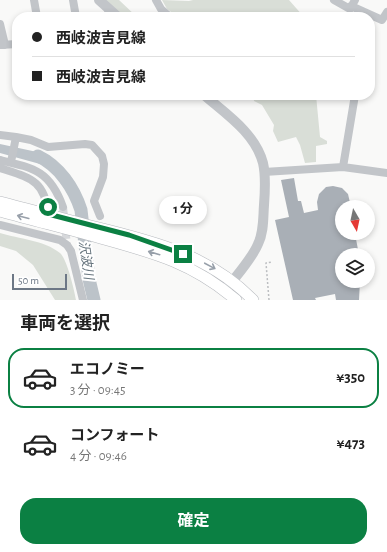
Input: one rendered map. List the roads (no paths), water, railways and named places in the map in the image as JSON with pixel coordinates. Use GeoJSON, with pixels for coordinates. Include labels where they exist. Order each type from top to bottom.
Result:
{"type":"FeatureCollection","features":[{"type":"Feature","properties":{"kind":"main road"},"geometry":{"type":"LineString","coordinates":[[0,202],[48,214],[72,225]]}},
{"type":"Feature","properties":{"kind":"main road"},"geometry":{"type":"LineString","coordinates":[[0,211],[72,225],[163,256],[194,270],[236,300]]}},
{"type":"Feature","properties":{"kind":"main road"},"geometry":{"type":"LineString","coordinates":[[95,232],[129,235],[183,254],[220,271],[253,300]]}},
{"type":"Feature","properties":{"kind":"street"},"geometry":{"type":"LineString","coordinates":[[34,0],[36,12]]}},
{"type":"Feature","properties":{"kind":"street"},"geometry":{"type":"LineString","coordinates":[[73,0],[75,12]]}},
{"type":"Feature","properties":{"kind":"street"},"geometry":{"type":"LineString","coordinates":[[99,0],[109,12]]}},
{"type":"Feature","properties":{"kind":"street"},"geometry":{"type":"LineString","coordinates":[[156,0],[164,12]]}},
{"type":"Feature","properties":{"kind":"street"},"geometry":{"type":"LineString","coordinates":[[334,0],[350,8],[353,3],[368,12]]}},
{"type":"Feature","properties":{"kind":"street"},"geometry":{"type":"LineString","coordinates":[[375,16],[382,20],[387,12]]}},
{"type":"Feature","properties":{"kind":"street"},"geometry":{"type":"LineString","coordinates":[[0,24],[2,45],[12,44]]}},
{"type":"Feature","properties":{"kind":"street"},"geometry":{"type":"LineString","coordinates":[[210,100],[246,132],[254,142],[263,163],[264,172],[265,192],[261,238],[252,254],[225,291]]}},
{"type":"Feature","properties":{"kind":"street"},"geometry":{"type":"LineString","coordinates":[[343,167],[355,100]]}},
{"type":"Feature","properties":{"kind":"street"},"geometry":{"type":"LineString","coordinates":[[0,136],[30,140],[48,147],[85,144],[98,150],[104,164],[103,177],[94,201],[100,216]]}},
{"type":"Feature","properties":{"kind":"street"},"geometry":{"type":"LineString","coordinates":[[11,161],[15,138]]}},
{"type":"Feature","properties":{"kind":"street"},"geometry":{"type":"LineString","coordinates":[[0,160],[11,161],[30,167],[46,177],[58,192],[63,207]]}},
{"type":"Feature","properties":{"kind":"street"},"geometry":{"type":"LineString","coordinates":[[264,172],[343,167],[387,173]]}},
{"type":"Feature","properties":{"kind":"street"},"geometry":{"type":"LineString","coordinates":[[0,168],[28,178],[40,187],[47,202],[48,214]]}},
{"type":"Feature","properties":{"kind":"street"},"geometry":{"type":"LineString","coordinates":[[0,224],[60,240],[67,245],[71,251],[84,300]]}},
{"type":"Feature","properties":{"kind":"waterway","name":"沢波川"},"geometry":{"type":"LineString","coordinates":[[38,156],[46,160],[65,178],[78,202],[81,210],[89,279],[94,300]]}},
{"type":"Feature","properties":{"kind":"tunnel"},"geometry":{"type":"LineString","coordinates":[[63,207],[67,245]]}}]}
